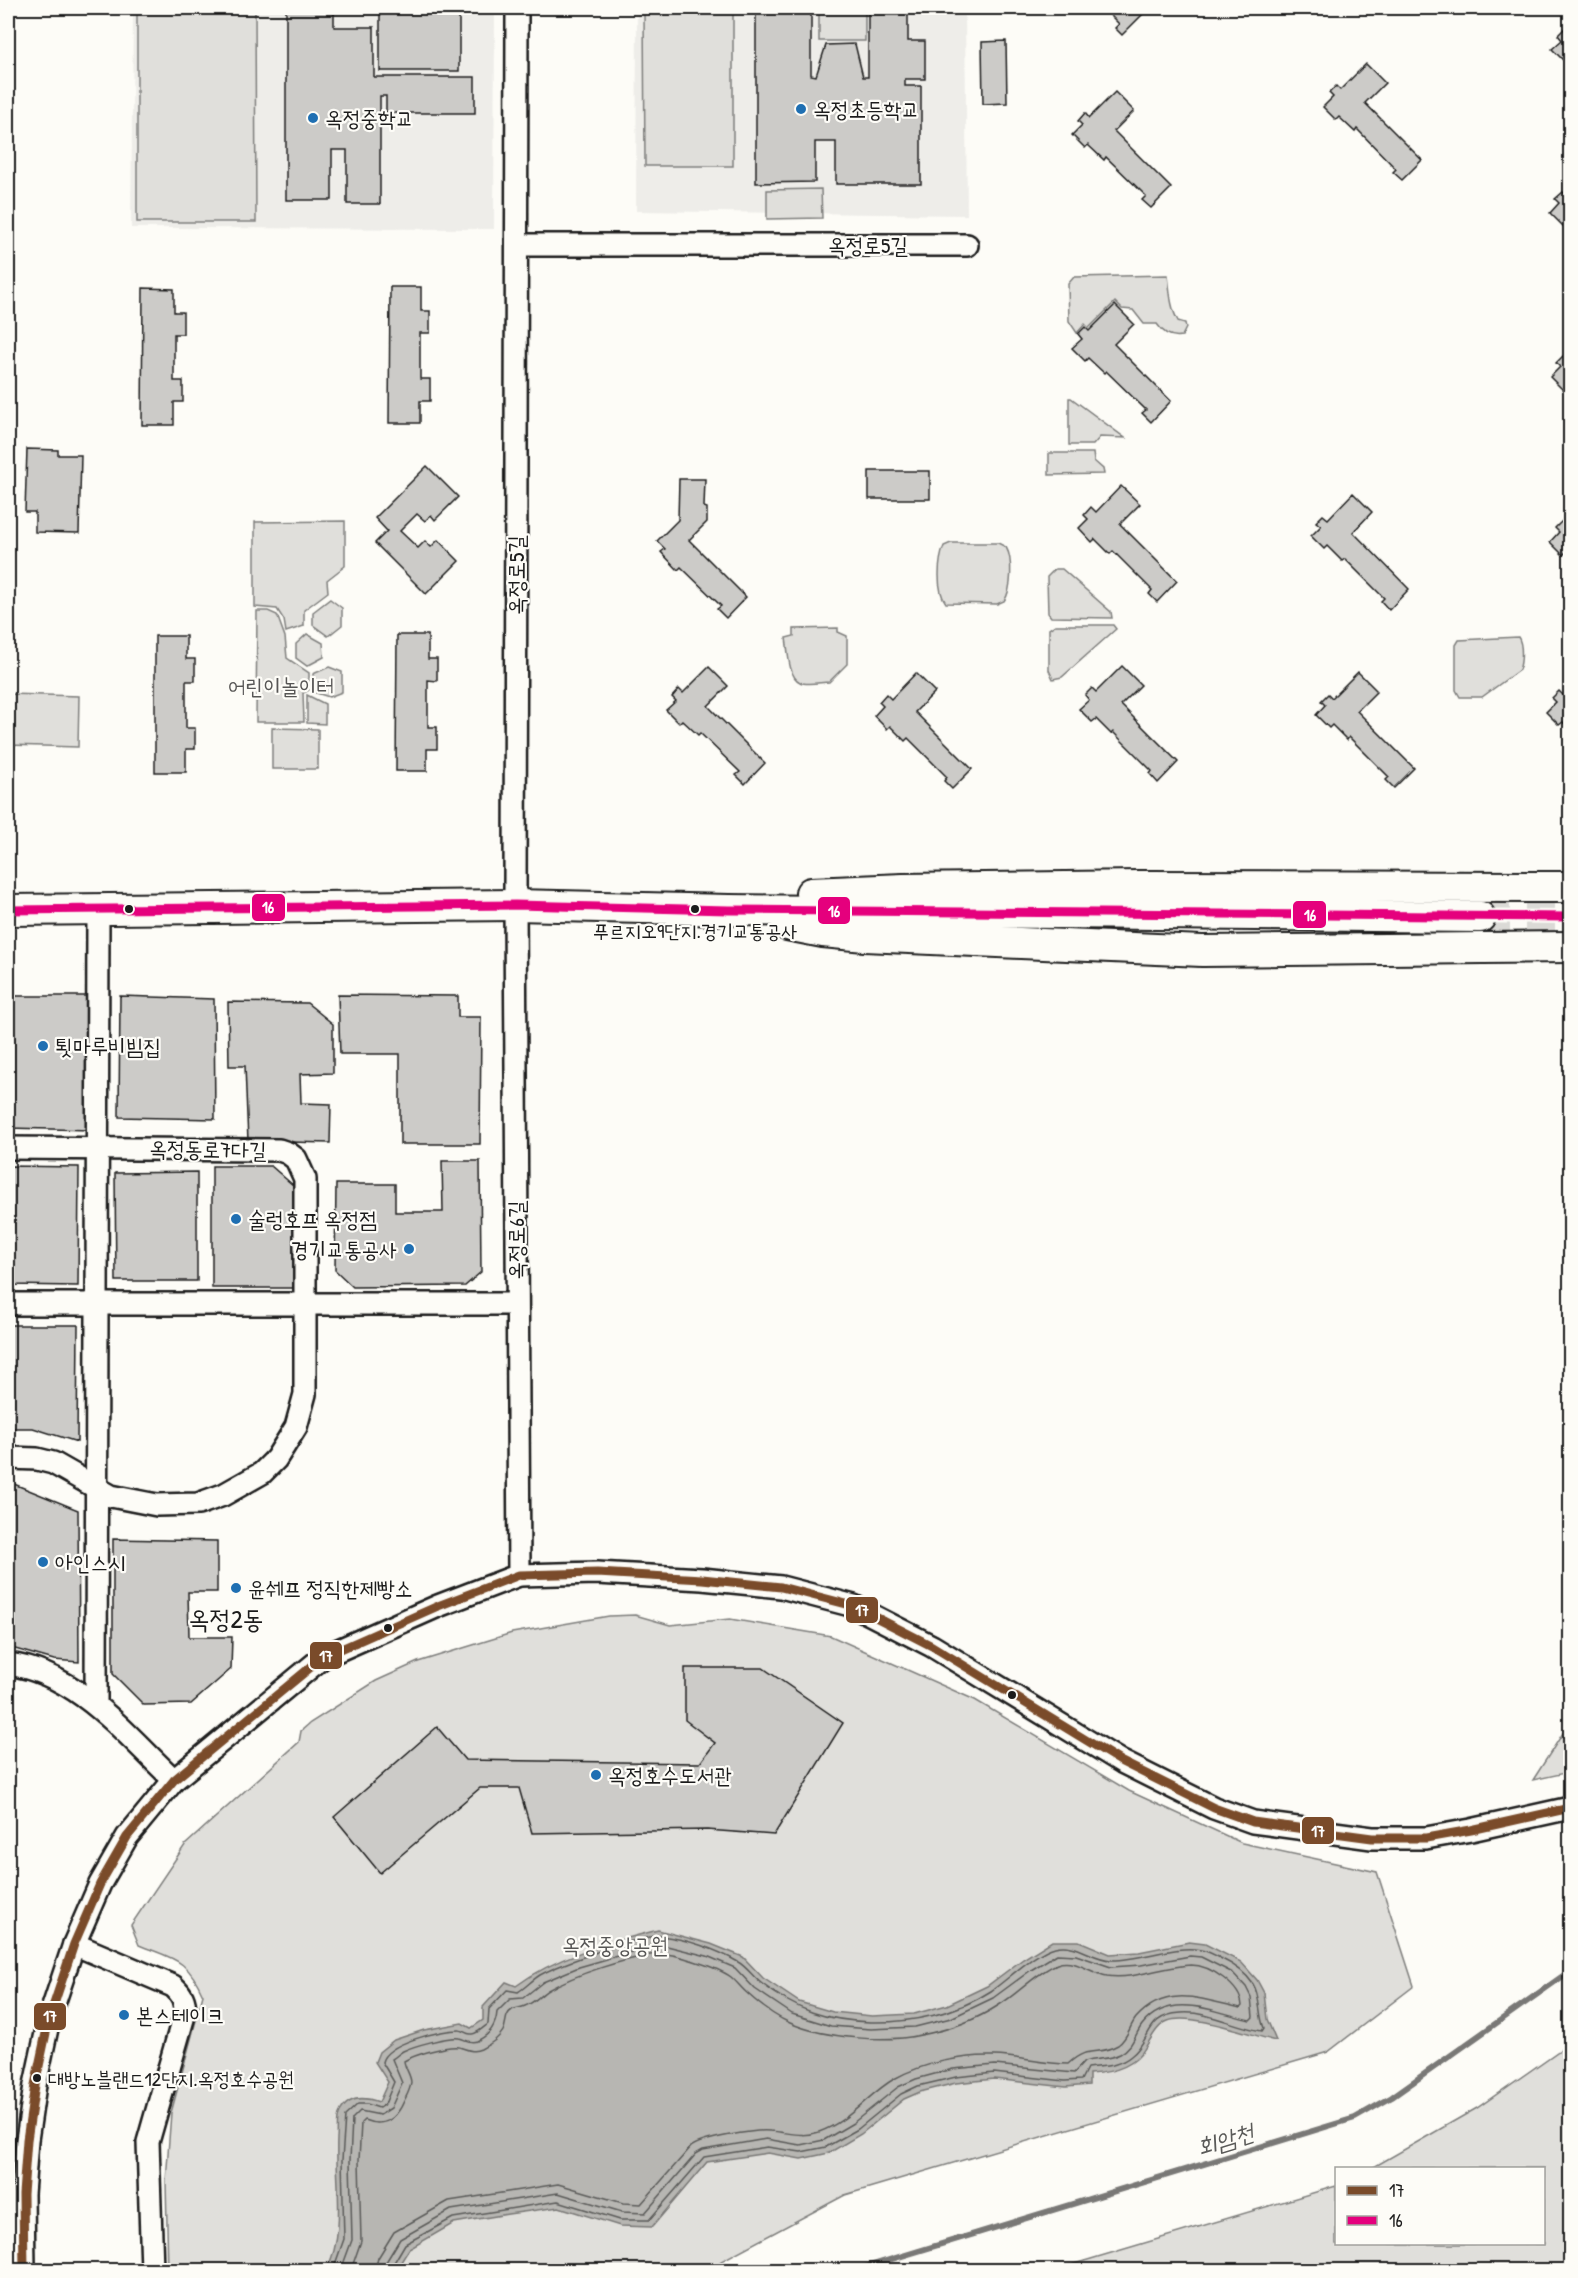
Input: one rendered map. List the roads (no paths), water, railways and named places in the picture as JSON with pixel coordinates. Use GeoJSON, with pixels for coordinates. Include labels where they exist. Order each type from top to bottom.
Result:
{"type":"FeatureCollection","features":[{"type":"Feature","properties":{"kind":"main road"},"geometry":{"type":"LineString","coordinates":[[729,910],[794,895],[892,889],[1139,886],[1568,888]]}},
{"type":"Feature","properties":{"kind":"main road"},"geometry":{"type":"LineString","coordinates":[[8,910],[514,905],[729,910],[1480,917]]}},
{"type":"Feature","properties":{"kind":"main road"},"geometry":{"type":"LineString","coordinates":[[729,910],[813,930],[855,935],[1191,951],[1570,946]]}},
{"type":"Feature","properties":{"kind":"street","name":"옥정로5길"},"geometry":{"type":"LineString","coordinates":[[514,905],[517,8]]}},
{"type":"Feature","properties":{"kind":"street","name":"옥정로5길"},"geometry":{"type":"LineString","coordinates":[[517,245],[967,245]]}},
{"type":"Feature","properties":{"kind":"street","name":"옥정로6길"},"geometry":{"type":"LineString","coordinates":[[514,905],[519,1575]]}},
{"type":"Feature","properties":{"kind":"street"},"geometry":{"type":"LineString","coordinates":[[96,1705],[98,909]]}},
{"type":"Feature","properties":{"kind":"street","name":"옥정동로7다길"},"geometry":{"type":"LineString","coordinates":[[8,1148],[279,1150],[296,1159],[305,1179],[305,1394],[296,1427],[276,1459],[262,1473],[223,1495],[191,1504],[158,1505],[111,1496],[52,1463],[38,1459],[8,1458]]}},
{"type":"Feature","properties":{"kind":"street"},"geometry":{"type":"LineString","coordinates":[[8,1305],[97,1303],[516,1304]]}},
{"type":"Feature","properties":{"kind":"street"},"geometry":{"type":"LineString","coordinates":[[24,2271],[23,2194],[27,2140],[34,2085],[49,2019],[74,1944],[100,1884],[127,1837],[174,1780],[323,1657],[438,1606],[519,1575],[597,1574],[702,1579],[781,1587],[854,1606],[932,1646],[1122,1762],[1214,1808],[1253,1822],[1372,1838],[1426,1838],[1570,1808]]}},
{"type":"Feature","properties":{"kind":"street"},"geometry":{"type":"LineString","coordinates":[[8,1664],[25,1666],[66,1684],[96,1705],[174,1780]]}},
{"type":"Feature","properties":{"kind":"street"},"geometry":{"type":"LineString","coordinates":[[74,1944],[173,1986],[185,2003],[185,2012],[148,2142],[152,2271]]}},
{"type":"Feature","properties":{"kind":"water"},"geometry":{"type":"Polygon","coordinates":[[[658,1930],[711,1944],[743,1957],[763,1978],[799,2002],[833,2012],[872,2016],[914,2014],[947,2005],[987,1986],[1052,1941],[1079,1941],[1110,1954],[1139,1952],[1189,1942],[1205,1944],[1241,1962],[1257,1980],[1264,1993],[1267,2019],[1276,2041],[1191,2019],[1168,2021],[1157,2029],[1135,2060],[1113,2071],[1089,2074],[1089,2085],[1066,2087],[994,2079],[956,2083],[920,2092],[904,2099],[861,2134],[829,2153],[801,2159],[768,2153],[707,2162],[652,2227],[620,2226],[559,2207],[454,2223],[409,2249],[396,2270],[326,2270],[332,2256],[338,2224],[338,2118],[344,2106],[353,2100],[363,2098],[379,2102],[388,2082],[375,2062],[379,2052],[394,2040],[424,2030],[462,2023],[471,2028],[483,2020],[483,2007],[506,1982],[516,1986],[566,1958],[602,1945],[658,1930]]]}},
{"type":"Feature","properties":{"kind":"waterway","name":"회암천"},"geometry":{"type":"LineString","coordinates":[[856,2270],[1355,2118],[1392,2097],[1570,1971]]}},
{"type":"Feature","properties":{"kind":"tunnel"},"geometry":{"type":"LineString","coordinates":[[1480,917],[1570,917]]}},
{"type":"Feature","properties":{"kind":"place","name":"옥정초등학교"},"geometry":{"type":"Point","coordinates":[801,109]}},
{"type":"Feature","properties":{"kind":"place","name":"옥정중학교"},"geometry":{"type":"Point","coordinates":[313,118]}},
{"type":"Feature","properties":{"kind":"place","name":"푸르지오9단지.경기교통공사"},"geometry":{"type":"Point","coordinates":[695,909]}},
{"type":"Feature","properties":{"kind":"place","name":"툇마루비빔집"},"geometry":{"type":"Point","coordinates":[43,1046]}},
{"type":"Feature","properties":{"kind":"place","name":"술렁호프 옥정점"},"geometry":{"type":"Point","coordinates":[236,1219]}},
{"type":"Feature","properties":{"kind":"place","name":"경기교통공사"},"geometry":{"type":"Point","coordinates":[409,1249]}},
{"type":"Feature","properties":{"kind":"place","name":"아인스시"},"geometry":{"type":"Point","coordinates":[43,1562]}},
{"type":"Feature","properties":{"kind":"place","name":"윤쉐프 정직한제빵소"},"geometry":{"type":"Point","coordinates":[236,1588]}},
{"type":"Feature","properties":{"kind":"place","name":"옥정호수도서관"},"geometry":{"type":"Point","coordinates":[596,1775]}},
{"type":"Feature","properties":{"kind":"place","name":"본스테이크"},"geometry":{"type":"Point","coordinates":[124,2015]}},
{"type":"Feature","properties":{"kind":"place","name":"대방노블랜드12단지.옥정호수공원"},"geometry":{"type":"Point","coordinates":[37,2078]}},
{"type":"Feature","properties":{"kind":"district","name":"옥정2동"},"geometry":{"type":"Point","coordinates":[226,1618]}},
{"type":"Feature","properties":{"kind":"park label","name":"어린이놀이터"},"geometry":{"type":"Point","coordinates":[281,686]}},
{"type":"Feature","properties":{"kind":"park label","name":"옥정중앙공원"},"geometry":{"type":"Point","coordinates":[615,1945]}}]}
